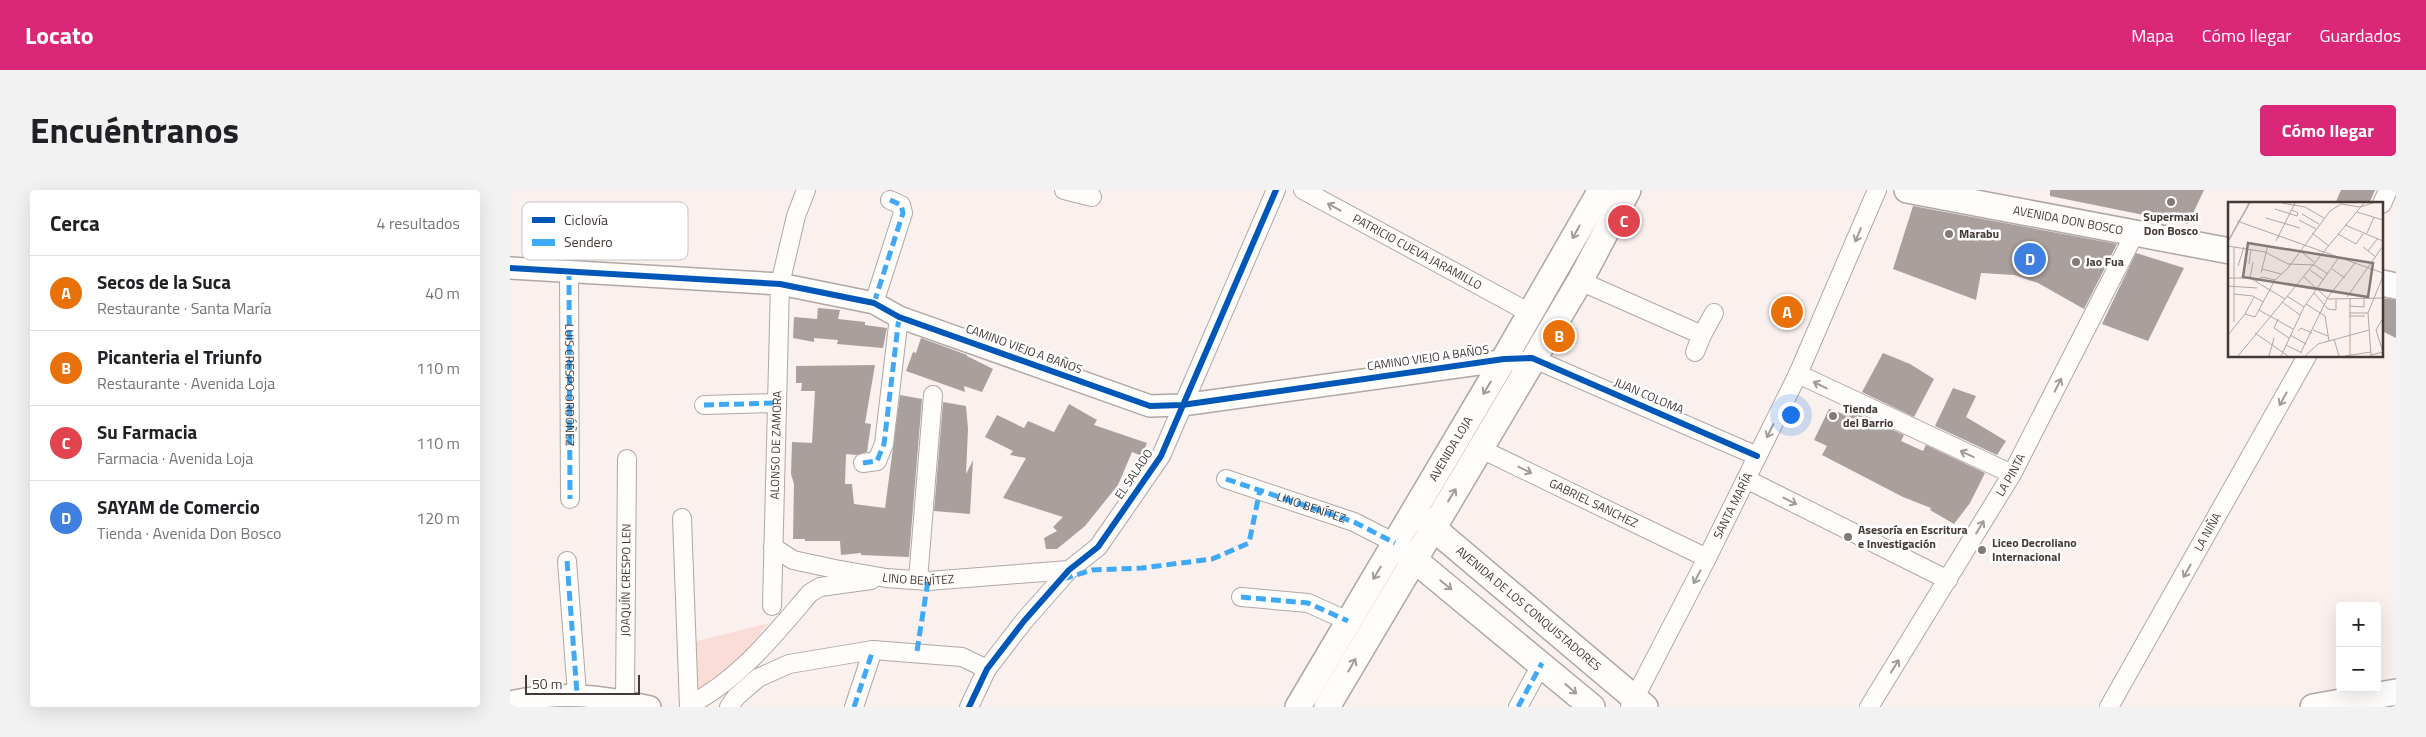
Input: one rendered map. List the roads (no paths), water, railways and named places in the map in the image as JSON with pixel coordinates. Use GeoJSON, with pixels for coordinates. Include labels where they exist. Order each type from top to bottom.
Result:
{"type":"FeatureCollection","features":[{"type":"Feature","properties":{"kind":"main road","name":"AVENIDA LOJA"},"geometry":{"type":"LineString","coordinates":[[1327,707],[1404,551],[1414,511],[1601,190]]}},
{"type":"Feature","properties":{"kind":"main road","name":"AVENIDA LOJA"},"geometry":{"type":"LineString","coordinates":[[1298,707],[1348,621],[1404,551],[1432,528],[1481,448],[1532,358],[1580,281],[1628,190]]}},
{"type":"Feature","properties":{"kind":"main road","name":"AVENIDA DON BOSCO"},"geometry":{"type":"LineString","coordinates":[[1907,190],[2228,251]]}},
{"type":"Feature","properties":{"kind":"main road","name":"AVENIDA DE LOS CONQUISTADORES"},"geometry":{"type":"LineString","coordinates":[[1414,511],[1636,704]]}},
{"type":"Feature","properties":{"kind":"main road"},"geometry":{"type":"LineString","coordinates":[[1404,551],[1542,663],[1592,707]]}},
{"type":"Feature","properties":{"kind":"main road"},"geometry":{"type":"LineString","coordinates":[[2313,707],[2396,692]]}},
{"type":"Feature","properties":{"kind":"street","name":"ALONSO DE ZAMORA"},"geometry":{"type":"LineString","coordinates":[[772,606],[780,284],[796,216],[806,190]]}},
{"type":"Feature","properties":{"kind":"street"},"geometry":{"type":"LineString","coordinates":[[1064,190],[1092,197]]}},
{"type":"Feature","properties":{"kind":"street","name":"EL SALADO"},"geometry":{"type":"LineString","coordinates":[[969,707],[987,669],[1024,621],[1069,570],[1098,547],[1161,456],[1276,190]]}},
{"type":"Feature","properties":{"kind":"street","name":"PATRICIO CUEVA JARAMILLO"},"geometry":{"type":"LineString","coordinates":[[1303,190],[1530,314]]}},
{"type":"Feature","properties":{"kind":"street","name":"SANTA MARÍA"},"geometry":{"type":"LineString","coordinates":[[1636,704],[1798,374],[1877,190]]}},
{"type":"Feature","properties":{"kind":"street"},"geometry":{"type":"LineString","coordinates":[[2383,202],[2388,190]]}},
{"type":"Feature","properties":{"kind":"street"},"geometry":{"type":"LineString","coordinates":[[874,304],[903,213],[901,206],[890,200]]}},
{"type":"Feature","properties":{"kind":"street","name":"LA PINTA"},"geometry":{"type":"LineString","coordinates":[[1869,707],[2012,474],[2135,233]]}},
{"type":"Feature","properties":{"kind":"street","name":"CAMINO VIEJO A BAÑOS"},"geometry":{"type":"LineString","coordinates":[[510,268],[780,284],[874,304],[899,317],[1150,406],[1182,405],[1504,359],[1532,358]]}},
{"type":"Feature","properties":{"kind":"street","name":"LUIS CRESPO ORDÓÑEZ"},"geometry":{"type":"LineString","coordinates":[[569,270],[570,499]]}},
{"type":"Feature","properties":{"kind":"street"},"geometry":{"type":"LineString","coordinates":[[1580,281],[1702,335]]}},
{"type":"Feature","properties":{"kind":"street"},"geometry":{"type":"LineString","coordinates":[[1695,352],[1714,313]]}},
{"type":"Feature","properties":{"kind":"street"},"geometry":{"type":"LineString","coordinates":[[863,463],[877,461],[884,444],[899,317]]}},
{"type":"Feature","properties":{"kind":"street","name":"JUAN COLOMA"},"geometry":{"type":"LineString","coordinates":[[1532,358],[1757,456]]}},
{"type":"Feature","properties":{"kind":"street","name":"LA NIÑA"},"geometry":{"type":"LineString","coordinates":[[2108,707],[2306,358]]}},
{"type":"Feature","properties":{"kind":"street"},"geometry":{"type":"LineString","coordinates":[[1798,374],[2012,474]]}},
{"type":"Feature","properties":{"kind":"street"},"geometry":{"type":"LineString","coordinates":[[918,580],[933,395]]}},
{"type":"Feature","properties":{"kind":"street"},"geometry":{"type":"LineString","coordinates":[[704,405],[777,403]]}},
{"type":"Feature","properties":{"kind":"street","name":"GABRIEL SANCHEZ"},"geometry":{"type":"LineString","coordinates":[[1481,448],[1708,558]]}},
{"type":"Feature","properties":{"kind":"street","name":"JOAQUÍN CRESPO LEN"},"geometry":{"type":"LineString","coordinates":[[625,701],[627,459]]}},
{"type":"Feature","properties":{"kind":"street","name":"LINO BENÍTEZ"},"geometry":{"type":"LineString","coordinates":[[1226,479],[1354,522],[1404,551]]}},
{"type":"Feature","properties":{"kind":"street"},"geometry":{"type":"LineString","coordinates":[[1746,479],[1948,580]]}},
{"type":"Feature","properties":{"kind":"street"},"geometry":{"type":"LineString","coordinates":[[682,518],[689,706],[709,696],[730,680],[810,593],[820,587],[886,578]]}},
{"type":"Feature","properties":{"kind":"street","name":"LINO BENÍTEZ"},"geometry":{"type":"LineString","coordinates":[[773,547],[793,560],[886,578],[928,581],[1069,570]]}},
{"type":"Feature","properties":{"kind":"street"},"geometry":{"type":"LineString","coordinates":[[567,561],[577,694]]}},
{"type":"Feature","properties":{"kind":"street"},"geometry":{"type":"LineString","coordinates":[[1241,597],[1308,603],[1348,621]]}},
{"type":"Feature","properties":{"kind":"street"},"geometry":{"type":"LineString","coordinates":[[854,707],[873,650]]}},
{"type":"Feature","properties":{"kind":"street"},"geometry":{"type":"LineString","coordinates":[[728,707],[736,697],[758,678],[789,664],[873,650],[962,657],[987,669]]}},
{"type":"Feature","properties":{"kind":"street"},"geometry":{"type":"LineString","coordinates":[[1518,707],[1542,663]]}},
{"type":"Feature","properties":{"kind":"street"},"geometry":{"type":"LineString","coordinates":[[522,702],[577,694],[625,701],[647,707]]}},
{"type":"Feature","properties":{"kind":"place","name":"Supermaxi Don Bosco"},"geometry":{"type":"Point","coordinates":[2171,202]}},
{"type":"Feature","properties":{"kind":"place","name":"Su Farmacia"},"geometry":{"type":"Point","coordinates":[1624,221]}},
{"type":"Feature","properties":{"kind":"place","name":"Marabu"},"geometry":{"type":"Point","coordinates":[1949,234]}},
{"type":"Feature","properties":{"kind":"place","name":"SAYAM de Comercio"},"geometry":{"type":"Point","coordinates":[2030,259]}},
{"type":"Feature","properties":{"kind":"place","name":"Jao Fua"},"geometry":{"type":"Point","coordinates":[2076,262]}},
{"type":"Feature","properties":{"kind":"place","name":"Secos de la Suca"},"geometry":{"type":"Point","coordinates":[1787,312]}},
{"type":"Feature","properties":{"kind":"place","name":"Picanteria el Triunfo"},"geometry":{"type":"Point","coordinates":[1559,336]}},
{"type":"Feature","properties":{"kind":"place","name":"Tienda del Barrio"},"geometry":{"type":"Point","coordinates":[1833,416]}},
{"type":"Feature","properties":{"kind":"place","name":"Asesoría en Escritura e Investigación"},"geometry":{"type":"Point","coordinates":[1848,537]}},
{"type":"Feature","properties":{"kind":"place","name":"Liceo Decroliano Internacional"},"geometry":{"type":"Point","coordinates":[1982,550]}}]}
